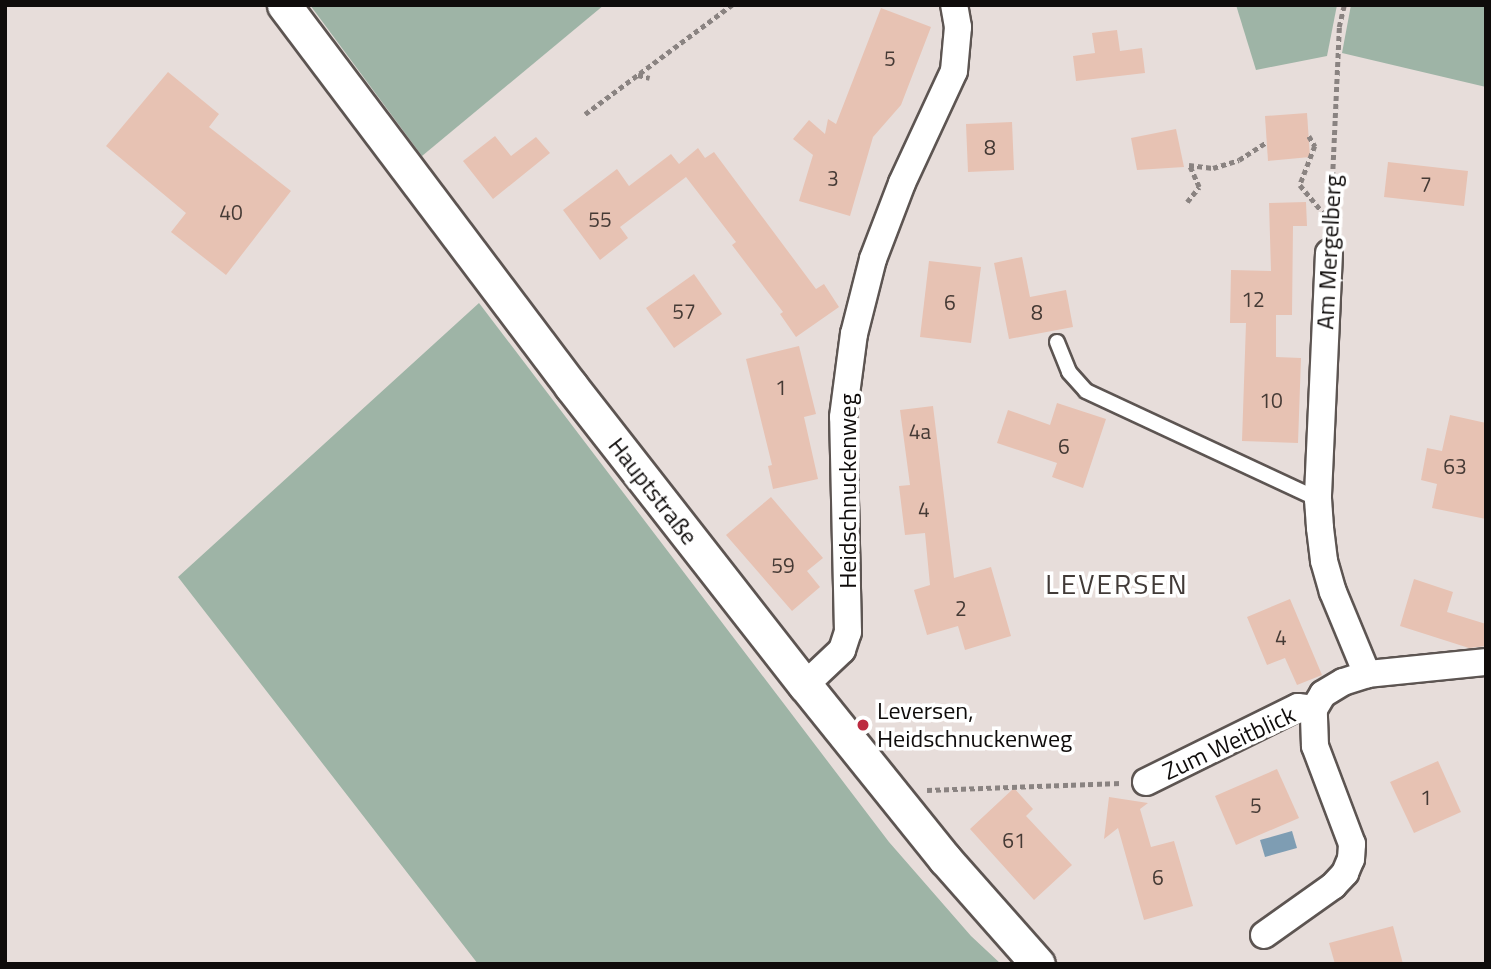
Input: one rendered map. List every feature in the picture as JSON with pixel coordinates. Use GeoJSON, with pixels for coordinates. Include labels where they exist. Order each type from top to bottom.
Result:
{"type":"FeatureCollection","features":[{"type":"Feature","properties":{"kind":"street","name":"Hauptstraße"},"geometry":{"type":"LineString","coordinates":[[284,5],[571,386],[805,685],[897,800],[1038,964]]}},
{"type":"Feature","properties":{"kind":"street","name":"Heidschnuckenweg"},"geometry":{"type":"LineString","coordinates":[[805,685],[842,650],[848,632],[843,417],[854,334],[873,259],[892,209],[954,71],[958,27],[954,5]]}},
{"type":"Feature","properties":{"kind":"street","name":"Am Mergelberg"},"geometry":{"type":"LineString","coordinates":[[1329,253],[1318,499],[1324,561],[1367,674]]}},
{"type":"Feature","properties":{"kind":"street"},"geometry":{"type":"LineString","coordinates":[[1367,674],[1486,662]]}},
{"type":"Feature","properties":{"kind":"street","name":"Zum Weitblick"},"geometry":{"type":"LineString","coordinates":[[1264,935],[1333,886],[1345,873],[1351,859],[1352,844],[1315,746],[1314,709],[1323,694],[1367,674]]}},
{"type":"Feature","properties":{"kind":"street","name":"Zum Weitblick"},"geometry":{"type":"LineString","coordinates":[[1146,782],[1298,707],[1314,709]]}},
{"type":"Feature","properties":{"kind":"lane"},"geometry":{"type":"LineString","coordinates":[[1057,342],[1069,373],[1086,391],[1318,499]]}},
{"type":"Feature","properties":{"kind":"path"},"geometry":{"type":"LineString","coordinates":[[585,114],[732,5]]}},
{"type":"Feature","properties":{"kind":"path","name":"Am Mergelberg"},"geometry":{"type":"LineString","coordinates":[[1329,253],[1339,27],[1343,5]]}},
{"type":"Feature","properties":{"kind":"path"},"geometry":{"type":"LineString","coordinates":[[638,75],[650,78]]}},
{"type":"Feature","properties":{"kind":"path"},"geometry":{"type":"LineString","coordinates":[[1308,136],[1315,146],[1300,185],[1331,222]]}},
{"type":"Feature","properties":{"kind":"path"},"geometry":{"type":"LineString","coordinates":[[1187,202],[1199,187],[1189,165],[1213,168],[1239,160],[1267,142]]}},
{"type":"Feature","properties":{"kind":"path"},"geometry":{"type":"LineString","coordinates":[[897,800],[918,790],[1146,782]]}},
{"type":"Feature","properties":{"kind":"green space"},"geometry":{"type":"Polygon","coordinates":[[[310,5],[604,5],[422,156],[310,5]]]}},
{"type":"Feature","properties":{"kind":"green space"},"geometry":{"type":"Polygon","coordinates":[[[1236,5],[1337,5],[1327,56],[1256,70],[1236,5]]]}},
{"type":"Feature","properties":{"kind":"green space"},"geometry":{"type":"Polygon","coordinates":[[[1351,5],[1486,5],[1486,87],[1342,53],[1351,5]]]}},
{"type":"Feature","properties":{"kind":"green space"},"geometry":{"type":"Polygon","coordinates":[[[479,303],[889,842],[971,936],[1001,964],[478,964],[178,577],[479,303]]]}},
{"type":"Feature","properties":{"kind":"water"},"geometry":{"type":"Polygon","coordinates":[[[1292,831],[1297,848],[1265,857],[1260,840],[1292,831]]]}},
{"type":"Feature","properties":{"kind":"building"},"geometry":{"type":"Polygon","coordinates":[[[881,8],[931,27],[901,105],[873,137],[850,216],[799,201],[813,155],[793,139],[809,120],[825,134],[828,119],[836,124],[881,8]]]}},
{"type":"Feature","properties":{"kind":"building"},"geometry":{"type":"Polygon","coordinates":[[[1117,30],[1120,51],[1142,48],[1145,73],[1076,81],[1073,56],[1095,53],[1092,33],[1117,30]]]}},
{"type":"Feature","properties":{"kind":"building"},"geometry":{"type":"Polygon","coordinates":[[[168,72],[219,114],[209,127],[291,191],[226,275],[171,232],[186,213],[106,146],[168,72]]]}},
{"type":"Feature","properties":{"kind":"building"},"geometry":{"type":"Polygon","coordinates":[[[1307,113],[1310,157],[1268,161],[1265,116],[1307,113]]]}},
{"type":"Feature","properties":{"kind":"building"},"geometry":{"type":"Polygon","coordinates":[[[1012,122],[1014,170],[968,172],[966,124],[1012,122]]]}},
{"type":"Feature","properties":{"kind":"building"},"geometry":{"type":"Polygon","coordinates":[[[1176,129],[1184,167],[1137,170],[1131,138],[1176,129]]]}},
{"type":"Feature","properties":{"kind":"building"},"geometry":{"type":"Polygon","coordinates":[[[495,136],[511,156],[536,137],[550,153],[493,199],[463,161],[495,136]]]}},
{"type":"Feature","properties":{"kind":"building"},"geometry":{"type":"Polygon","coordinates":[[[698,148],[705,158],[714,152],[816,289],[824,284],[839,307],[796,337],[780,314],[783,312],[732,245],[736,242],[686,177],[620,227],[628,238],[600,260],[563,210],[617,169],[629,186],[671,154],[679,164],[698,148]]]}},
{"type":"Feature","properties":{"kind":"building"},"geometry":{"type":"Polygon","coordinates":[[[1388,162],[1468,171],[1464,206],[1384,197],[1388,162]]]}},
{"type":"Feature","properties":{"kind":"building"},"geometry":{"type":"Polygon","coordinates":[[[1306,202],[1307,226],[1293,226],[1292,315],[1276,315],[1276,357],[1301,358],[1298,443],[1242,441],[1246,323],[1230,323],[1231,270],[1271,271],[1269,203],[1306,202]]]}},
{"type":"Feature","properties":{"kind":"building"},"geometry":{"type":"Polygon","coordinates":[[[1022,257],[1030,297],[1066,290],[1073,327],[1009,339],[994,263],[1022,257]]]}},
{"type":"Feature","properties":{"kind":"building"},"geometry":{"type":"Polygon","coordinates":[[[929,261],[981,267],[971,343],[920,337],[929,261]]]}},
{"type":"Feature","properties":{"kind":"building"},"geometry":{"type":"Polygon","coordinates":[[[694,274],[722,314],[674,348],[646,308],[694,274]]]}},
{"type":"Feature","properties":{"kind":"building"},"geometry":{"type":"Polygon","coordinates":[[[799,346],[816,414],[804,417],[818,479],[773,489],[768,466],[772,465],[746,359],[799,346]]]}},
{"type":"Feature","properties":{"kind":"building"},"geometry":{"type":"Polygon","coordinates":[[[1057,403],[1106,419],[1083,488],[1052,477],[1057,463],[997,443],[1008,410],[1050,425],[1057,403]]]}},
{"type":"Feature","properties":{"kind":"building"},"geometry":{"type":"Polygon","coordinates":[[[933,406],[954,578],[991,567],[1011,636],[965,650],[958,626],[927,635],[914,590],[930,585],[925,533],[905,535],[899,486],[910,485],[900,410],[933,406]]]}},
{"type":"Feature","properties":{"kind":"building"},"geometry":{"type":"Polygon","coordinates":[[[1450,415],[1486,423],[1486,519],[1432,508],[1437,484],[1421,480],[1427,448],[1442,451],[1450,415]]]}},
{"type":"Feature","properties":{"kind":"building"},"geometry":{"type":"Polygon","coordinates":[[[771,497],[823,558],[807,571],[820,587],[792,611],[726,535],[771,497]]]}},
{"type":"Feature","properties":{"kind":"building"},"geometry":{"type":"Polygon","coordinates":[[[1414,579],[1453,592],[1447,612],[1486,624],[1486,646],[1469,648],[1400,626],[1414,579]]]}},
{"type":"Feature","properties":{"kind":"building"},"geometry":{"type":"Polygon","coordinates":[[[1290,599],[1322,675],[1297,685],[1285,658],[1267,665],[1247,617],[1290,599]]]}},
{"type":"Feature","properties":{"kind":"building"},"geometry":{"type":"Polygon","coordinates":[[[1438,761],[1461,812],[1414,833],[1390,782],[1438,761]]]}},
{"type":"Feature","properties":{"kind":"building"},"geometry":{"type":"Polygon","coordinates":[[[1277,769],[1299,818],[1236,845],[1215,796],[1277,769]]]}},
{"type":"Feature","properties":{"kind":"building"},"geometry":{"type":"Polygon","coordinates":[[[1014,788],[1033,809],[1026,816],[1072,865],[1034,900],[970,829],[1014,788]]]}},
{"type":"Feature","properties":{"kind":"building"},"geometry":{"type":"Polygon","coordinates":[[[1109,797],[1148,803],[1140,809],[1151,847],[1174,841],[1193,906],[1144,920],[1118,828],[1104,839],[1109,797]]]}},
{"type":"Feature","properties":{"kind":"building"},"geometry":{"type":"Polygon","coordinates":[[[1393,926],[1403,964],[1335,964],[1329,943],[1393,926]]]}},
{"type":"Feature","properties":{"kind":"place","name":"Leversen, Heidschnuckenweg"},"geometry":{"type":"Point","coordinates":[863,725]}},
{"type":"Feature","properties":{"kind":"district","name":"LEVERSEN"},"geometry":{"type":"Point","coordinates":[1117,584]}}]}
